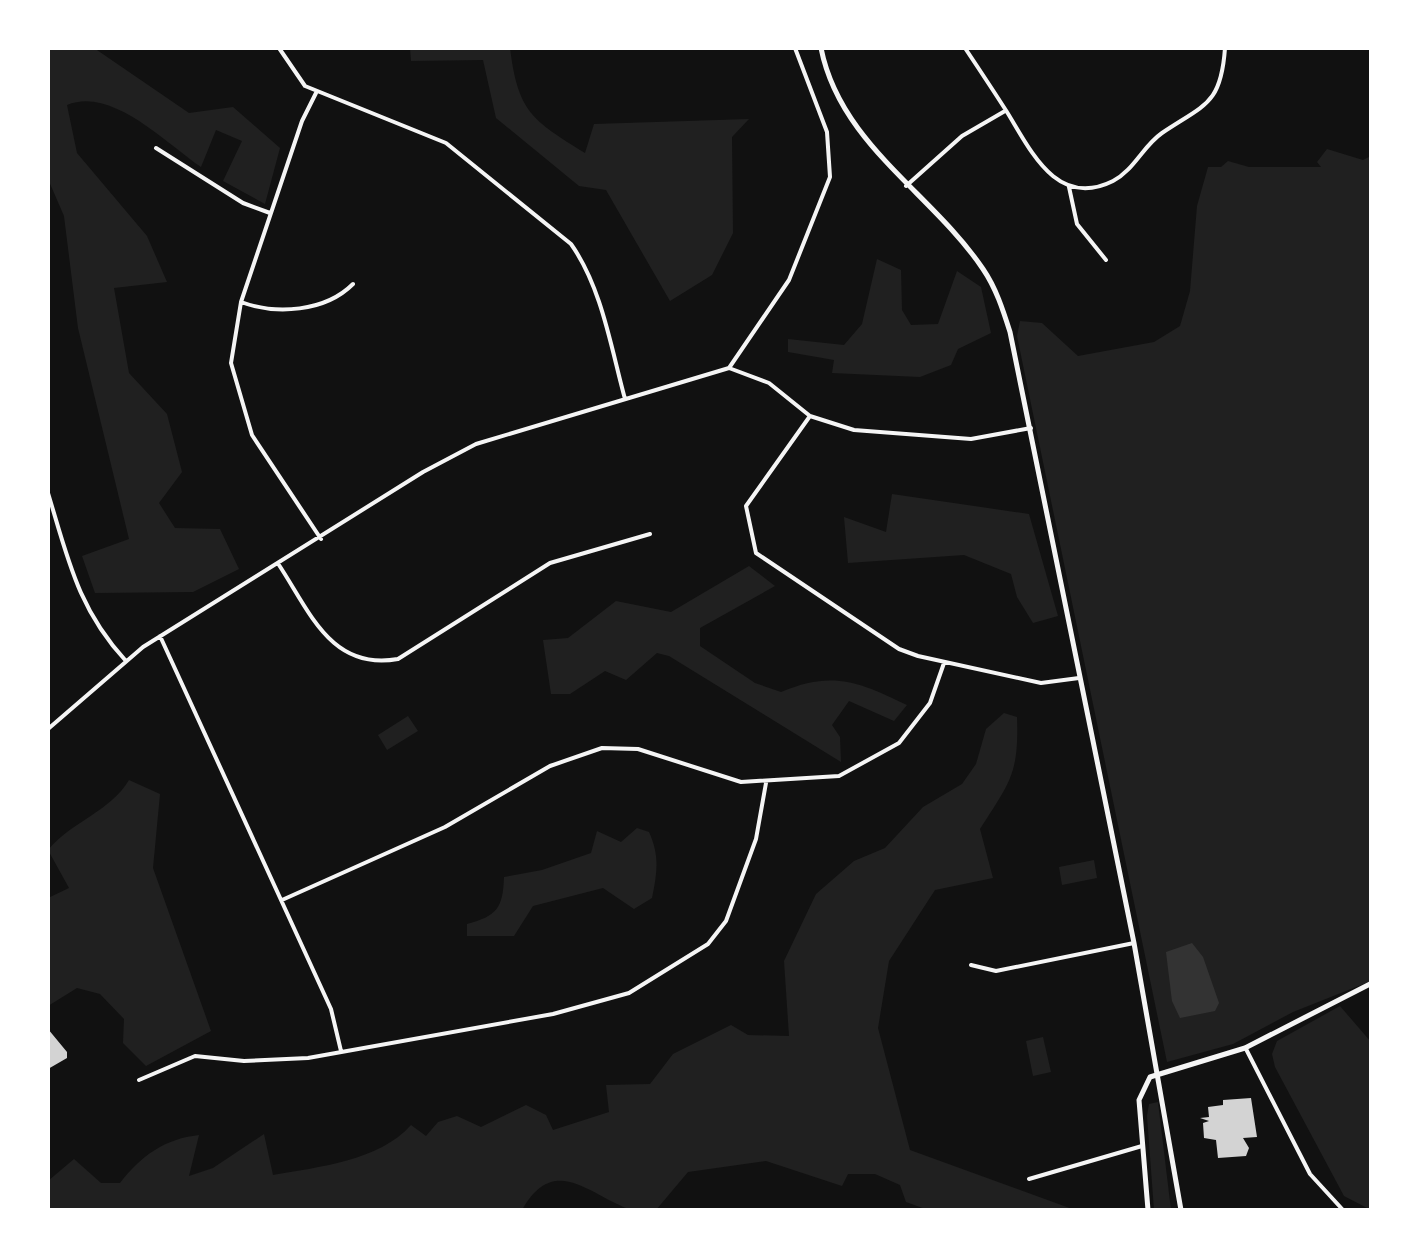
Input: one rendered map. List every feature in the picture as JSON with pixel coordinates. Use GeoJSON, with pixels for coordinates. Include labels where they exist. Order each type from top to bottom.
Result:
{"type":"FeatureCollection","features":[{"type":"Feature","properties":{"kind":"main road"},"geometry":{"type":"LineString","coordinates":[[821,48],[834,82],[864,135],[906,186],[963,243],[998,296],[1031,428],[1134,943],[1180,1210]]}},
{"type":"Feature","properties":{"kind":"main road"},"geometry":{"type":"LineString","coordinates":[[1148,1210],[1139,1100],[1142,1086],[1159,1076],[1245,1048],[1372,983]]}},
{"type":"Feature","properties":{"kind":"street"},"geometry":{"type":"LineString","coordinates":[[278,48],[296,76],[316,93],[446,143],[555,229],[584,262],[625,399]]}},
{"type":"Feature","properties":{"kind":"street"},"geometry":{"type":"LineString","coordinates":[[729,368],[788,280],[830,177],[827,132],[796,48]]}},
{"type":"Feature","properties":{"kind":"street"},"geometry":{"type":"LineString","coordinates":[[965,48],[1041,168],[1069,187],[1110,182],[1124,174],[1160,135],[1202,110],[1219,87],[1224,48]]}},
{"type":"Feature","properties":{"kind":"street"},"geometry":{"type":"LineString","coordinates":[[316,93],[302,121],[241,302],[232,338],[231,363],[244,414],[266,459],[321,539]]}},
{"type":"Feature","properties":{"kind":"street"},"geometry":{"type":"LineString","coordinates":[[906,186],[962,136],[1006,110]]}},
{"type":"Feature","properties":{"kind":"street"},"geometry":{"type":"LineString","coordinates":[[156,148],[243,204],[270,213]]}},
{"type":"Feature","properties":{"kind":"street"},"geometry":{"type":"LineString","coordinates":[[1069,187],[1069,205],[1077,224],[1106,260]]}},
{"type":"Feature","properties":{"kind":"street"},"geometry":{"type":"LineString","coordinates":[[241,302],[278,312],[340,297],[352,284]]}},
{"type":"Feature","properties":{"kind":"street"},"geometry":{"type":"LineString","coordinates":[[48,729],[160,636],[423,472],[476,444],[729,368],[768,383],[810,416],[854,430],[971,440],[1031,428]]}},
{"type":"Feature","properties":{"kind":"street"},"geometry":{"type":"LineString","coordinates":[[810,416],[746,506],[756,554],[899,649],[944,663],[1041,682],[1080,678]]}},
{"type":"Feature","properties":{"kind":"street"},"geometry":{"type":"LineString","coordinates":[[48,492],[79,597],[93,622],[126,661]]}},
{"type":"Feature","properties":{"kind":"street"},"geometry":{"type":"LineString","coordinates":[[278,565],[343,653],[380,662],[398,658],[550,563],[650,534]]}},
{"type":"Feature","properties":{"kind":"street"},"geometry":{"type":"LineString","coordinates":[[160,636],[331,1008],[342,1051]]}},
{"type":"Feature","properties":{"kind":"street"},"geometry":{"type":"LineString","coordinates":[[282,900],[446,827],[576,754],[602,748],[638,749],[741,782],[766,784],[839,776],[879,757],[917,723],[944,663]]}},
{"type":"Feature","properties":{"kind":"street"},"geometry":{"type":"LineString","coordinates":[[140,1080],[194,1056],[284,1061],[591,1007],[629,993],[684,962],[708,944],[726,921],[756,839],[766,784]]}},
{"type":"Feature","properties":{"kind":"street"},"geometry":{"type":"LineString","coordinates":[[971,964],[996,971],[1134,943]]}},
{"type":"Feature","properties":{"kind":"street"},"geometry":{"type":"LineString","coordinates":[[1245,1048],[1310,1174],[1322,1193],[1343,1210]]}},
{"type":"Feature","properties":{"kind":"street"},"geometry":{"type":"LineString","coordinates":[[1029,1179],[1142,1146]]}},
{"type":"Feature","properties":{"kind":"shaded area"},"geometry":{"type":"Polygon","coordinates":[[[48,48],[94,48],[189,113],[233,107],[280,148],[265,204],[223,181],[242,141],[216,130],[201,167],[120,110],[84,101],[67,105],[77,153],[147,236],[167,282],[114,288],[129,373],[167,414],[182,472],[159,503],[175,528],[220,529],[239,569],[193,592],[95,593],[82,556],[129,539],[78,328],[64,216],[48,179],[48,48]]]}},
{"type":"Feature","properties":{"kind":"shaded area"},"geometry":{"type":"Polygon","coordinates":[[[410,48],[510,48],[523,101],[540,122],[585,153],[594,124],[749,119],[732,137],[733,233],[712,275],[670,301],[606,190],[579,186],[496,118],[483,60],[411,61],[410,48]]]}},
{"type":"Feature","properties":{"kind":"shaded area"},"geometry":{"type":"Polygon","coordinates":[[[1327,149],[1363,160],[1371,156],[1371,981],[1293,1012],[1233,1044],[1167,1062],[1017,336],[1020,321],[1042,323],[1078,356],[1154,342],[1180,326],[1190,291],[1197,206],[1208,167],[1221,167],[1228,161],[1249,167],[1321,167],[1317,162],[1327,149]]]}},
{"type":"Feature","properties":{"kind":"shaded area"},"geometry":{"type":"Polygon","coordinates":[[[877,259],[901,270],[902,310],[911,325],[938,324],[957,271],[981,287],[991,333],[958,349],[951,365],[920,377],[832,373],[834,360],[788,352],[788,339],[844,345],[862,324],[877,259]]]}},
{"type":"Feature","properties":{"kind":"shaded area"},"geometry":{"type":"Polygon","coordinates":[[[892,494],[1029,514],[1058,616],[1033,623],[1017,597],[1011,574],[964,555],[848,563],[844,517],[886,532],[892,494]]]}},
{"type":"Feature","properties":{"kind":"shaded area"},"geometry":{"type":"Polygon","coordinates":[[[749,566],[775,586],[700,628],[700,646],[755,683],[781,692],[831,680],[860,685],[907,705],[894,721],[849,701],[832,725],[840,737],[841,762],[669,656],[657,653],[626,680],[605,671],[570,694],[551,694],[543,640],[568,638],[616,601],[671,612],[749,566]]]}},
{"type":"Feature","properties":{"kind":"shaded area"},"geometry":{"type":"Polygon","coordinates":[[[1004,713],[1017,717],[1014,765],[980,829],[993,878],[935,890],[889,961],[878,1028],[910,1150],[1075,1210],[928,1210],[906,1202],[900,1185],[875,1174],[848,1174],[842,1186],[766,1161],[688,1172],[656,1210],[632,1210],[574,1183],[560,1181],[547,1183],[522,1210],[48,1209],[48,1181],[74,1159],[101,1183],[120,1183],[154,1150],[199,1135],[189,1176],[213,1168],[264,1134],[273,1175],[365,1155],[411,1125],[426,1136],[438,1122],[457,1116],[481,1127],[526,1105],[546,1115],[553,1130],[609,1112],[606,1085],[650,1084],[673,1054],[731,1025],[748,1035],[789,1036],[784,961],[816,894],[854,861],[885,848],[923,807],[962,784],[976,764],[986,729],[1004,713]]]}},
{"type":"Feature","properties":{"kind":"shaded area"},"geometry":{"type":"Polygon","coordinates":[[[408,716],[418,731],[387,750],[378,735],[408,716]]]}},
{"type":"Feature","properties":{"kind":"shaded area"},"geometry":{"type":"Polygon","coordinates":[[[129,780],[160,794],[153,868],[211,1031],[146,1066],[123,1043],[124,1019],[100,994],[77,988],[48,1006],[48,898],[69,888],[48,850],[112,800],[129,780]]]}},
{"type":"Feature","properties":{"kind":"shaded area"},"geometry":{"type":"Polygon","coordinates":[[[637,828],[649,832],[655,849],[652,898],[634,909],[603,888],[533,906],[514,936],[467,936],[467,924],[492,914],[500,903],[504,877],[542,870],[591,853],[597,831],[621,842],[637,828]]]}},
{"type":"Feature","properties":{"kind":"shaded area"},"geometry":{"type":"Polygon","coordinates":[[[1094,860],[1097,878],[1062,885],[1059,867],[1094,860]]]}},
{"type":"Feature","properties":{"kind":"shaded area"},"geometry":{"type":"Polygon","coordinates":[[[1192,943],[1203,957],[1219,1003],[1215,1011],[1180,1018],[1172,1001],[1166,952],[1192,943]]]}},
{"type":"Feature","properties":{"kind":"shaded area"},"geometry":{"type":"Polygon","coordinates":[[[1340,1006],[1371,1042],[1371,1210],[1344,1196],[1275,1067],[1272,1054],[1277,1041],[1340,1006]]]}},
{"type":"Feature","properties":{"kind":"shaded area"},"geometry":{"type":"Polygon","coordinates":[[[1043,1037],[1051,1072],[1033,1076],[1026,1041],[1043,1037]]]}},
{"type":"Feature","properties":{"kind":"shaded area"},"geometry":{"type":"Polygon","coordinates":[[[1158,1102],[1171,1210],[1154,1210],[1147,1116],[1149,1104],[1158,1102]]]}},
{"type":"Feature","properties":{"kind":"building"},"geometry":{"type":"Polygon","coordinates":[[[48,1029],[67,1052],[67,1058],[48,1069],[48,1029]]]}},
{"type":"Feature","properties":{"kind":"building"},"geometry":{"type":"Polygon","coordinates":[[[1251,1098],[1257,1137],[1243,1138],[1249,1148],[1246,1156],[1218,1158],[1216,1140],[1204,1138],[1203,1123],[1209,1121],[1200,1118],[1209,1117],[1208,1107],[1223,1105],[1223,1100],[1251,1098]]]}}]}
